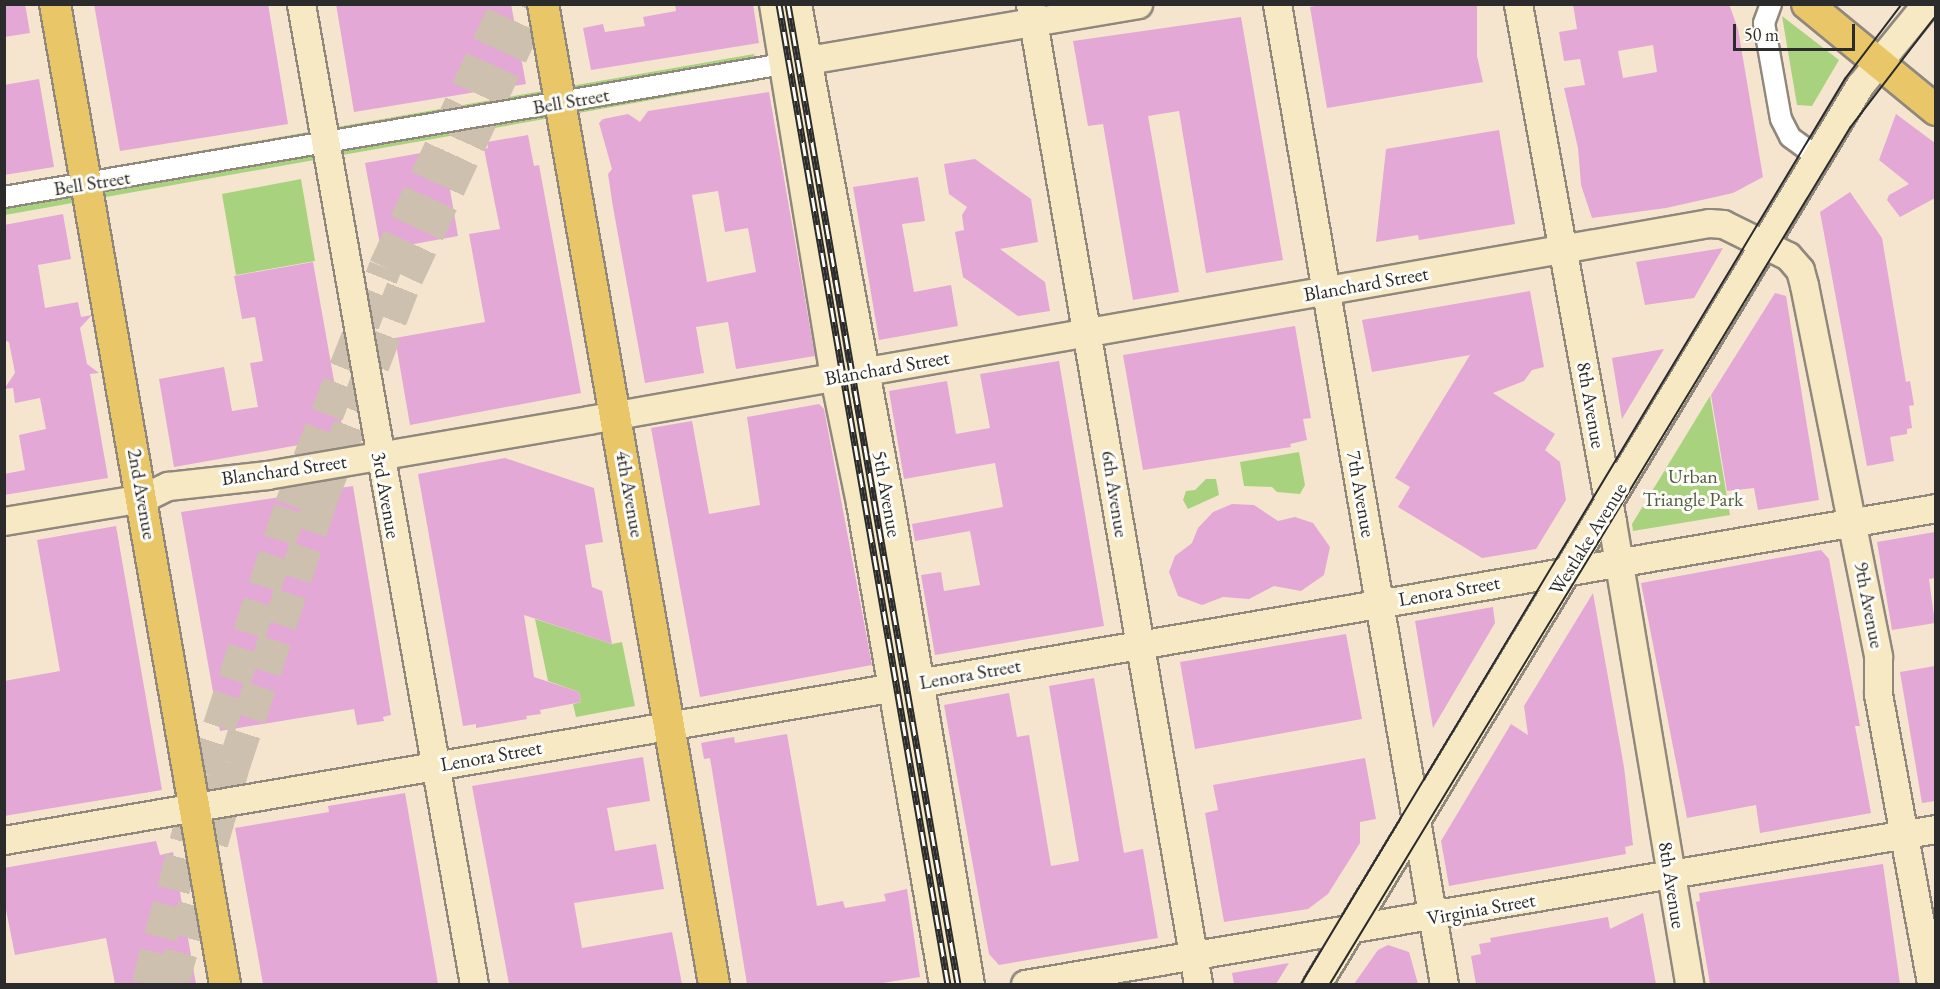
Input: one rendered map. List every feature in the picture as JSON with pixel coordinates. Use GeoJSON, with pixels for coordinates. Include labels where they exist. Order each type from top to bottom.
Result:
{"type":"FeatureCollection","features":[{"type":"Feature","properties":{"kind":"main road","name":"2nd Avenue"},"geometry":{"type":"LineString","coordinates":[[56,4],[225,984]]}},
{"type":"Feature","properties":{"kind":"main road","name":"3rd Avenue"},"geometry":{"type":"LineString","coordinates":[[301,4],[378,455],[474,984]]}},
{"type":"Feature","properties":{"kind":"main road","name":"4th Avenue"},"geometry":{"type":"LineString","coordinates":[[543,4],[714,984]]}},
{"type":"Feature","properties":{"kind":"main road","name":"5th Avenue"},"geometry":{"type":"LineString","coordinates":[[773,4],[795,62],[865,371],[943,984]]}},
{"type":"Feature","properties":{"kind":"main road","name":"5th Avenue"},"geometry":{"type":"LineString","coordinates":[[797,4],[795,62],[834,377],[905,685],[970,984]]}},
{"type":"Feature","properties":{"kind":"main road","name":"Bell Street"},"geometry":{"type":"LineString","coordinates":[[795,62],[1031,13],[1138,4]]}},
{"type":"Feature","properties":{"kind":"main road","name":"7th Avenue"},"geometry":{"type":"LineString","coordinates":[[1277,4],[1444,984]]}},
{"type":"Feature","properties":{"kind":"main road","name":"8th Avenue"},"geometry":{"type":"LineString","coordinates":[[1518,4],[1619,561],[1689,984]]}},
{"type":"Feature","properties":{"kind":"main road"},"geometry":{"type":"LineString","coordinates":[[1807,4],[1935,110]]}},
{"type":"Feature","properties":{"kind":"main road","name":"Westlake Avenue"},"geometry":{"type":"LineString","coordinates":[[1317,984],[1818,157],[1878,63],[1926,4]]}},
{"type":"Feature","properties":{"kind":"main road","name":"6th Avenue"},"geometry":{"type":"LineString","coordinates":[[1031,13],[1089,334],[1198,984]]}},
{"type":"Feature","properties":{"kind":"main road","name":"Blanchard Street"},"geometry":{"type":"LineString","coordinates":[[4,521],[143,498],[168,486],[267,474],[616,415],[1716,223],[1766,244]]}},
{"type":"Feature","properties":{"kind":"main road","name":"9th Avenue"},"geometry":{"type":"LineString","coordinates":[[1766,244],[1788,256],[1800,270],[1848,520],[1856,539],[1878,657],[1878,694],[1931,984]]}},
{"type":"Feature","properties":{"kind":"main road","name":"Lenora Street"},"geometry":{"type":"LineString","coordinates":[[4,840],[1848,520],[1935,507]]}},
{"type":"Feature","properties":{"kind":"main road","name":"Virginia Street"},"geometry":{"type":"LineString","coordinates":[[1025,984],[1193,954],[1671,877],[1935,829]]}},
{"type":"Feature","properties":{"kind":"street"},"geometry":{"type":"LineString","coordinates":[[1771,4],[1764,23],[1780,119],[1790,137],[1818,157]]}},
{"type":"Feature","properties":{"kind":"street","name":"Bell Street"},"geometry":{"type":"LineString","coordinates":[[4,197],[326,144],[795,62]]}},
{"type":"Feature","properties":{"kind":"green space"},"geometry":{"type":"Polygon","coordinates":[[[1782,16],[1839,60],[1812,106],[1797,105],[1782,16]]]}},
{"type":"Feature","properties":{"kind":"green space"},"geometry":{"type":"Polygon","coordinates":[[[754,54],[758,81],[5,215],[5,185],[754,54]]]}},
{"type":"Feature","properties":{"kind":"green space"},"geometry":{"type":"Polygon","coordinates":[[[301,179],[315,261],[236,275],[222,194],[301,179]]]}},
{"type":"Feature","properties":{"kind":"green space","name":"Urban Triangle Park"},"geometry":{"type":"Polygon","coordinates":[[[1710,396],[1730,515],[1633,531],[1632,524],[1710,396]]]}},
{"type":"Feature","properties":{"kind":"green space"},"geometry":{"type":"Polygon","coordinates":[[[1299,452],[1305,485],[1300,494],[1277,492],[1272,487],[1244,486],[1240,462],[1299,452]]]}},
{"type":"Feature","properties":{"kind":"green space"},"geometry":{"type":"Polygon","coordinates":[[[1206,479],[1216,479],[1219,495],[1188,509],[1183,500],[1186,491],[1195,490],[1206,479]]]}},
{"type":"Feature","properties":{"kind":"green space"},"geometry":{"type":"Polygon","coordinates":[[[535,619],[612,644],[622,642],[635,706],[576,717],[573,704],[581,702],[579,692],[548,681],[535,619]]]}},
{"type":"Feature","properties":{"kind":"building"},"geometry":{"type":"Polygon","coordinates":[[[4,4],[25,4],[30,33],[4,37],[4,4]]]}},
{"type":"Feature","properties":{"kind":"building"},"geometry":{"type":"Polygon","coordinates":[[[94,4],[268,4],[288,124],[120,151],[94,4]]]}},
{"type":"Feature","properties":{"kind":"building"},"geometry":{"type":"Polygon","coordinates":[[[336,4],[511,4],[526,84],[354,112],[336,4]]]}},
{"type":"Feature","properties":{"kind":"building"},"geometry":{"type":"Polygon","coordinates":[[[675,4],[753,4],[759,43],[591,70],[583,28],[603,24],[605,32],[645,26],[643,17],[676,11],[675,4]]]}},
{"type":"Feature","properties":{"kind":"building"},"geometry":{"type":"Polygon","coordinates":[[[1324,4],[1477,4],[1477,56],[1483,82],[1327,108],[1310,7],[1324,4]]]}},
{"type":"Feature","properties":{"kind":"building"},"geometry":{"type":"Polygon","coordinates":[[[1573,4],[1729,4],[1738,29],[1763,177],[1733,193],[1666,208],[1592,218],[1581,185],[1578,148],[1564,88],[1585,85],[1580,59],[1564,61],[1559,32],[1577,29],[1573,4]],[[1653,45],[1618,51],[1623,78],[1657,72],[1653,45]]]}},
{"type":"Feature","properties":{"kind":"building"},"geometry":{"type":"Polygon","coordinates":[[[1241,17],[1283,260],[1206,273],[1179,111],[1148,116],[1179,292],[1133,300],[1103,124],[1088,126],[1073,41],[1241,17]]]}},
{"type":"Feature","properties":{"kind":"building"},"geometry":{"type":"Polygon","coordinates":[[[39,79],[54,167],[4,175],[4,85],[39,79]]]}},
{"type":"Feature","properties":{"kind":"building"},"geometry":{"type":"Polygon","coordinates":[[[769,92],[815,356],[736,369],[728,322],[696,327],[704,373],[645,383],[613,207],[608,174],[612,169],[599,123],[603,119],[628,114],[640,122],[648,111],[769,92]],[[718,191],[692,195],[707,282],[756,272],[748,228],[725,232],[718,191]]]}},
{"type":"Feature","properties":{"kind":"building"},"geometry":{"type":"Polygon","coordinates":[[[1896,114],[1935,143],[1935,198],[1900,217],[1887,200],[1889,195],[1909,184],[1879,160],[1896,114]]]}},
{"type":"Feature","properties":{"kind":"building"},"geometry":{"type":"Polygon","coordinates":[[[1499,130],[1515,224],[1419,240],[1418,235],[1376,242],[1386,149],[1499,130]]]}},
{"type":"Feature","properties":{"kind":"building"},"geometry":{"type":"Polygon","coordinates":[[[528,135],[534,166],[539,165],[581,393],[410,425],[395,338],[485,322],[469,234],[500,229],[484,149],[488,148],[487,142],[528,135]]]}},
{"type":"Feature","properties":{"kind":"building"},"geometry":{"type":"Polygon","coordinates":[[[443,149],[458,236],[381,250],[365,163],[443,149]]]}},
{"type":"Feature","properties":{"kind":"building"},"geometry":{"type":"Polygon","coordinates":[[[975,159],[1031,199],[1038,242],[1000,249],[1045,282],[1050,311],[1018,316],[963,277],[955,232],[964,230],[962,215],[967,207],[949,194],[944,164],[975,159]]]}},
{"type":"Feature","properties":{"kind":"building"},"geometry":{"type":"Polygon","coordinates":[[[918,177],[925,221],[902,224],[914,292],[951,285],[958,326],[879,340],[853,187],[918,177]]]}},
{"type":"Feature","properties":{"kind":"building"},"geometry":{"type":"Polygon","coordinates":[[[1850,192],[1882,238],[1906,382],[1910,381],[1914,405],[1909,406],[1912,428],[1907,429],[1907,434],[1890,437],[1894,461],[1867,466],[1820,212],[1850,192]]]}},
{"type":"Feature","properties":{"kind":"building"},"geometry":{"type":"Polygon","coordinates":[[[63,214],[71,259],[38,265],[45,308],[78,302],[81,317],[92,315],[80,328],[87,364],[99,373],[90,374],[108,478],[4,495],[4,474],[25,470],[19,435],[46,429],[40,398],[15,403],[13,388],[4,389],[15,373],[9,342],[4,340],[4,225],[63,214]]]}},
{"type":"Feature","properties":{"kind":"building"},"geometry":{"type":"Polygon","coordinates":[[[1723,248],[1694,298],[1645,305],[1636,262],[1723,248]]]}},
{"type":"Feature","properties":{"kind":"building"},"geometry":{"type":"Polygon","coordinates":[[[313,262],[344,437],[174,467],[159,379],[224,367],[232,411],[258,407],[250,363],[263,361],[255,317],[242,319],[234,276],[313,262]]]}},
{"type":"Feature","properties":{"kind":"building"},"geometry":{"type":"Polygon","coordinates":[[[1530,291],[1544,367],[1532,370],[1524,381],[1493,393],[1555,434],[1545,450],[1560,462],[1566,500],[1536,549],[1482,558],[1398,507],[1410,487],[1395,478],[1470,355],[1372,372],[1362,320],[1530,291]]]}},
{"type":"Feature","properties":{"kind":"building"},"geometry":{"type":"Polygon","coordinates":[[[1775,293],[1786,296],[1819,500],[1758,510],[1754,488],[1727,491],[1711,395],[1775,293]]]}},
{"type":"Feature","properties":{"kind":"building"},"geometry":{"type":"Polygon","coordinates":[[[1295,326],[1311,418],[1303,419],[1307,440],[1290,444],[1291,447],[1143,470],[1123,355],[1295,326]]]}},
{"type":"Feature","properties":{"kind":"building"},"geometry":{"type":"Polygon","coordinates":[[[1664,349],[1622,419],[1612,358],[1664,349]]]}},
{"type":"Feature","properties":{"kind":"building"},"geometry":{"type":"Polygon","coordinates":[[[1059,361],[1104,626],[935,655],[921,575],[941,572],[944,591],[980,585],[970,531],[915,541],[912,524],[1003,507],[995,463],[904,479],[889,391],[947,381],[956,434],[990,428],[980,374],[1059,361]]]}},
{"type":"Feature","properties":{"kind":"building"},"geometry":{"type":"Polygon","coordinates":[[[819,404],[824,409],[872,665],[700,697],[651,428],[692,421],[709,514],[760,505],[747,417],[819,404]]]}},
{"type":"Feature","properties":{"kind":"building"},"geometry":{"type":"Polygon","coordinates":[[[505,458],[594,488],[603,542],[585,545],[592,587],[602,591],[612,644],[524,615],[534,677],[579,692],[581,702],[540,710],[541,714],[526,716],[527,719],[476,728],[476,724],[463,726],[418,474],[505,458]]]}},
{"type":"Feature","properties":{"kind":"building"},"geometry":{"type":"Polygon","coordinates":[[[353,486],[391,715],[383,717],[384,721],[357,725],[354,709],[220,731],[181,512],[353,486]]]}},
{"type":"Feature","properties":{"kind":"building"},"geometry":{"type":"Polygon","coordinates":[[[1232,504],[1254,505],[1278,521],[1295,517],[1313,523],[1330,547],[1324,575],[1301,591],[1274,586],[1249,599],[1223,597],[1202,605],[1178,596],[1169,572],[1175,556],[1192,543],[1198,528],[1213,512],[1232,504]]]}},
{"type":"Feature","properties":{"kind":"building"},"geometry":{"type":"Polygon","coordinates":[[[116,526],[162,790],[4,816],[4,681],[60,671],[37,540],[116,526]]]}},
{"type":"Feature","properties":{"kind":"building"},"geometry":{"type":"Polygon","coordinates":[[[1935,532],[1935,578],[1929,579],[1935,623],[1892,630],[1877,542],[1935,532]]]}},
{"type":"Feature","properties":{"kind":"building"},"geometry":{"type":"Polygon","coordinates":[[[1821,550],[1829,559],[1860,726],[1855,726],[1871,813],[1760,833],[1756,805],[1687,818],[1641,583],[1821,550]]]}},
{"type":"Feature","properties":{"kind":"building"},"geometry":{"type":"Polygon","coordinates":[[[1593,593],[1624,767],[1633,845],[1625,847],[1626,854],[1449,886],[1441,841],[1511,724],[1528,735],[1524,706],[1593,593]]]}},
{"type":"Feature","properties":{"kind":"building"},"geometry":{"type":"Polygon","coordinates":[[[1493,607],[1495,623],[1433,728],[1415,621],[1493,607]]]}},
{"type":"Feature","properties":{"kind":"building"},"geometry":{"type":"Polygon","coordinates":[[[1346,634],[1362,719],[1195,749],[1180,662],[1346,634]]]}},
{"type":"Feature","properties":{"kind":"building"},"geometry":{"type":"Polygon","coordinates":[[[1935,666],[1935,801],[1922,803],[1900,672],[1935,666]]]}},
{"type":"Feature","properties":{"kind":"building"},"geometry":{"type":"Polygon","coordinates":[[[1094,678],[1124,853],[1143,849],[1158,938],[999,965],[989,954],[944,705],[1009,693],[1017,737],[1029,735],[1051,866],[1079,861],[1049,686],[1094,678]]]}},
{"type":"Feature","properties":{"kind":"building"},"geometry":{"type":"Polygon","coordinates":[[[787,734],[817,906],[843,901],[845,908],[886,901],[884,894],[907,889],[920,977],[876,984],[747,984],[710,758],[704,759],[701,743],[734,737],[735,743],[787,734]]]}},
{"type":"Feature","properties":{"kind":"building"},"geometry":{"type":"Polygon","coordinates":[[[643,757],[650,801],[607,808],[615,851],[656,844],[664,889],[574,903],[582,948],[672,932],[682,984],[509,984],[472,786],[643,757]]]}},
{"type":"Feature","properties":{"kind":"building"},"geometry":{"type":"Polygon","coordinates":[[[1365,758],[1376,819],[1360,822],[1360,843],[1328,894],[1308,909],[1224,922],[1205,813],[1218,810],[1213,785],[1365,758]]]}},
{"type":"Feature","properties":{"kind":"building"},"geometry":{"type":"Polygon","coordinates":[[[405,793],[438,984],[263,984],[235,828],[329,812],[328,806],[405,793]]]}},
{"type":"Feature","properties":{"kind":"building"},"geometry":{"type":"Polygon","coordinates":[[[156,841],[160,855],[173,852],[196,984],[115,984],[106,938],[15,955],[4,900],[4,868],[156,841]]]}},
{"type":"Feature","properties":{"kind":"building"},"geometry":{"type":"Polygon","coordinates":[[[1883,864],[1900,984],[1710,984],[1696,902],[1700,901],[1699,893],[1883,864]]]}},
{"type":"Feature","properties":{"kind":"building"},"geometry":{"type":"Polygon","coordinates":[[[1643,913],[1656,984],[1476,984],[1471,956],[1481,954],[1479,944],[1491,942],[1490,938],[1608,917],[1610,929],[1643,913]]]}},
{"type":"Feature","properties":{"kind":"building"},"geometry":{"type":"Polygon","coordinates":[[[1388,945],[1409,952],[1418,984],[1354,984],[1378,950],[1388,945]]]}},
{"type":"Feature","properties":{"kind":"building"},"geometry":{"type":"Polygon","coordinates":[[[1289,963],[1276,984],[1234,984],[1232,973],[1289,963]]]}},
{"type":"Feature","properties":{"kind":"tunnel"},"geometry":{"type":"LineString","coordinates":[[148,984],[204,773],[291,505],[385,267],[507,4]]}},
{"type":"Feature","properties":{"kind":"tunnel"},"geometry":{"type":"LineString","coordinates":[[172,984],[234,764],[320,502],[407,277],[535,4]]}},
{"type":"Feature","properties":{"kind":"tram line"},"geometry":{"type":"LineString","coordinates":[[1301,984],[1845,79],[1902,4]]}},
{"type":"Feature","properties":{"kind":"tram line"},"geometry":{"type":"LineString","coordinates":[[1330,984],[1850,128],[1936,16]]}},
{"type":"Feature","properties":{"kind":"railway"},"geometry":{"type":"LineString","coordinates":[[779,4],[948,984]]}},
{"type":"Feature","properties":{"kind":"railway"},"geometry":{"type":"LineString","coordinates":[[788,4],[958,984]]}}]}
